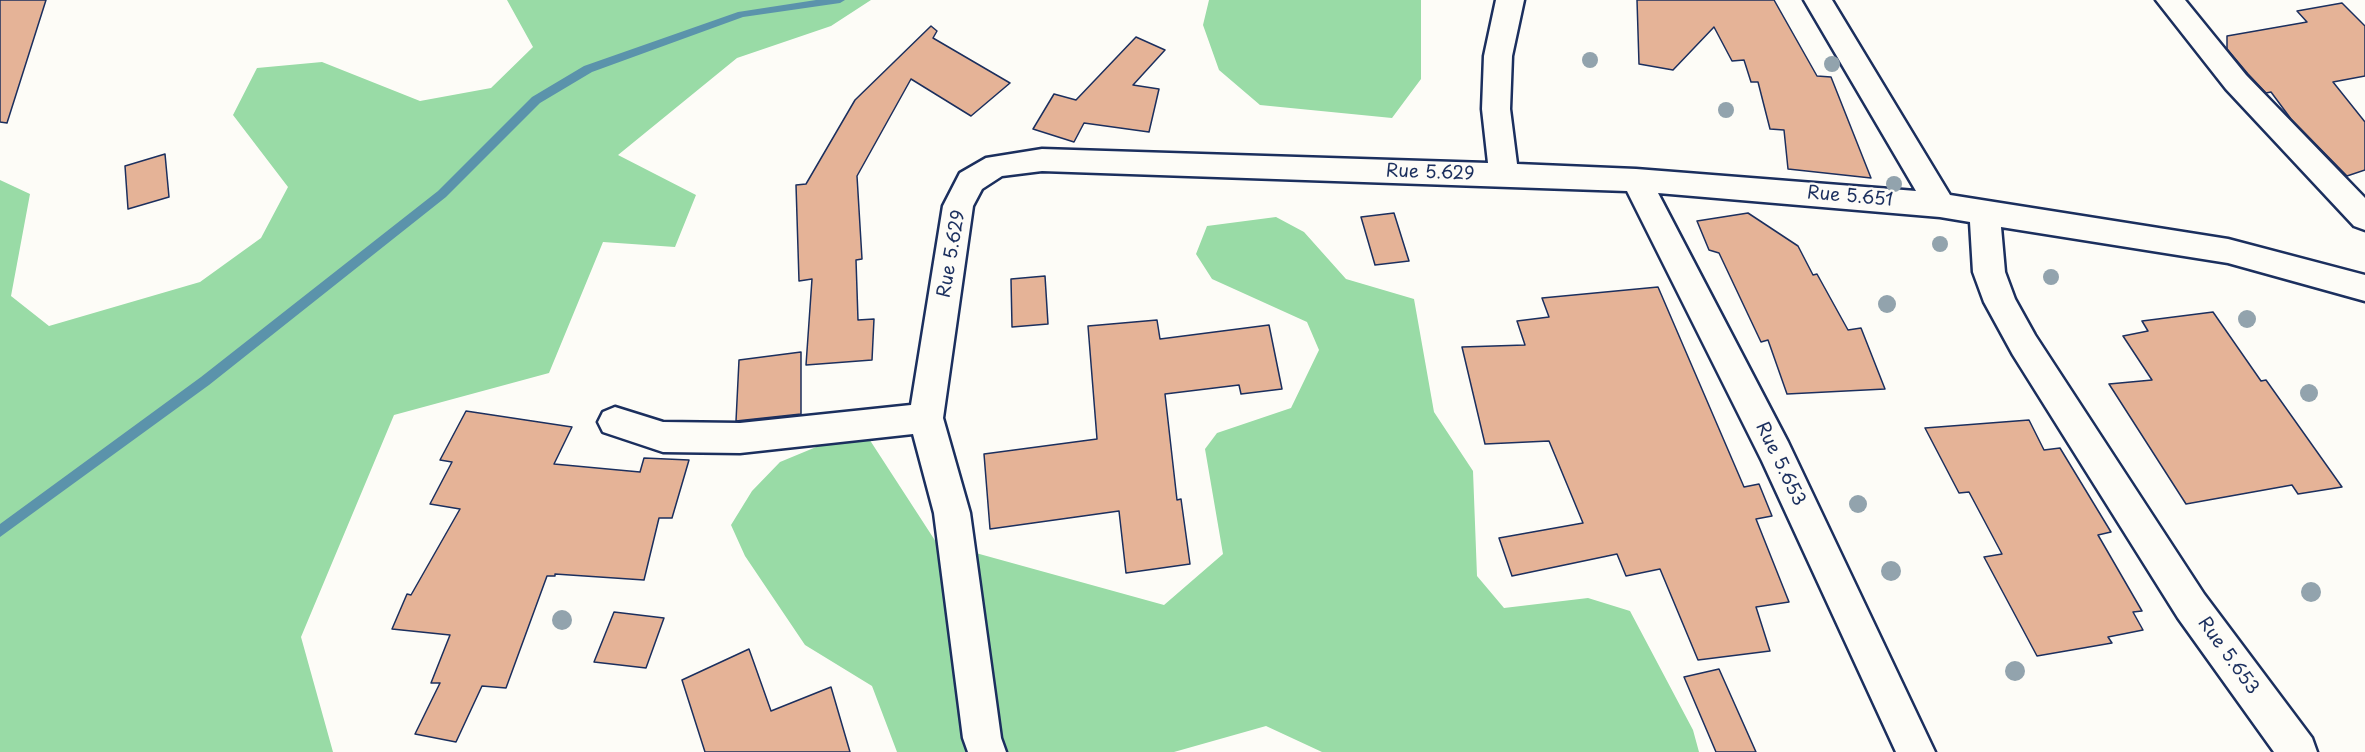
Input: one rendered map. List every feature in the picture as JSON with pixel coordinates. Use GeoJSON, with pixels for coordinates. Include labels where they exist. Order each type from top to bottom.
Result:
{"type":"FeatureCollection","features":[{"type":"Feature","properties":{"kind":"street"},"geometry":{"type":"LineString","coordinates":[[1504,175],[1496,109],[1498,56],[1510,0]]}},
{"type":"Feature","properties":{"kind":"street"},"geometry":{"type":"LineString","coordinates":[[1818,0],[1941,205]]}},
{"type":"Feature","properties":{"kind":"street"},"geometry":{"type":"LineString","coordinates":[[2170,0],[2236,81],[2365,218]]}},
{"type":"Feature","properties":{"kind":"street","name":"Rue 5.629"},"geometry":{"type":"LineString","coordinates":[[987,752],[982,738],[951,513],[926,418],[958,206],[971,182],[996,166],[1042,160],[1504,175]]}},
{"type":"Feature","properties":{"kind":"street","name":"Rue 5.651"},"geometry":{"type":"LineString","coordinates":[[1504,175],[1636,180],[1941,205],[2228,251],[2365,288]]}},
{"type":"Feature","properties":{"kind":"street","name":"Rue 5.653"},"geometry":{"type":"LineString","coordinates":[[1636,180],[1776,453],[1916,752]]}},
{"type":"Feature","properties":{"kind":"street","name":"Rue 5.653"},"geometry":{"type":"LineString","coordinates":[[1985,211],[1989,272],[2000,302],[2024,345],[2191,606],[2298,752]]}},
{"type":"Feature","properties":{"kind":"street"},"geometry":{"type":"LineString","coordinates":[[615,422],[663,437],[740,438],[926,418]]}},
{"type":"Feature","properties":{"kind":"green space"},"geometry":{"type":"Polygon","coordinates":[[[507,0],[871,0],[831,26],[737,58],[618,155],[696,195],[675,247],[603,242],[549,373],[394,415],[301,637],[333,752],[0,752],[0,180],[30,194],[11,296],[49,326],[200,282],[261,238],[288,187],[233,115],[257,68],[322,62],[420,101],[491,88],[533,47],[507,0]]]}},
{"type":"Feature","properties":{"kind":"green space"},"geometry":{"type":"Polygon","coordinates":[[[1209,0],[1421,0],[1421,79],[1392,118],[1260,105],[1219,70],[1203,25],[1209,0]]]}},
{"type":"Feature","properties":{"kind":"green space"},"geometry":{"type":"Polygon","coordinates":[[[1276,217],[1304,232],[1346,279],[1414,299],[1434,412],[1473,471],[1477,576],[1504,608],[1588,598],[1630,611],[1693,730],[1699,752],[1322,752],[1266,726],[1174,752],[897,752],[872,686],[805,645],[745,556],[731,525],[752,491],[780,462],[862,428],[936,542],[1164,605],[1223,554],[1205,449],[1217,433],[1291,408],[1319,350],[1307,322],[1212,279],[1196,254],[1207,226],[1276,217]]]}},
{"type":"Feature","properties":{"kind":"building"},"geometry":{"type":"Polygon","coordinates":[[[0,0],[46,0],[7,123],[0,122],[0,0]]]}},
{"type":"Feature","properties":{"kind":"building"},"geometry":{"type":"Polygon","coordinates":[[[1637,0],[1774,0],[1817,76],[1831,77],[1871,178],[1788,169],[1784,130],[1770,129],[1758,82],[1751,82],[1744,60],[1732,61],[1714,27],[1673,70],[1639,64],[1637,0]]]}},
{"type":"Feature","properties":{"kind":"building"},"geometry":{"type":"Polygon","coordinates":[[[2342,3],[2365,26],[2365,76],[2333,82],[2365,122],[2365,170],[2347,176],[2291,119],[2271,92],[2266,93],[2227,49],[2227,36],[2307,22],[2297,11],[2342,3]]]}},
{"type":"Feature","properties":{"kind":"building"},"geometry":{"type":"Polygon","coordinates":[[[931,26],[937,31],[933,38],[1010,83],[971,116],[911,79],[857,176],[862,259],[856,260],[858,320],[874,319],[872,360],[806,365],[812,279],[799,281],[796,185],[806,184],[855,100],[931,26]]]}},
{"type":"Feature","properties":{"kind":"building"},"geometry":{"type":"Polygon","coordinates":[[[1136,37],[1165,50],[1133,85],[1159,89],[1149,132],[1084,123],[1074,142],[1033,129],[1054,94],[1076,100],[1136,37]]]}},
{"type":"Feature","properties":{"kind":"building"},"geometry":{"type":"Polygon","coordinates":[[[165,154],[169,197],[128,209],[125,166],[165,154]]]}},
{"type":"Feature","properties":{"kind":"building"},"geometry":{"type":"Polygon","coordinates":[[[1394,213],[1409,261],[1375,265],[1361,217],[1394,213]]]}},
{"type":"Feature","properties":{"kind":"building"},"geometry":{"type":"Polygon","coordinates":[[[1748,213],[1798,246],[1813,275],[1817,274],[1848,330],[1861,328],[1885,389],[1787,394],[1768,340],[1761,342],[1719,253],[1709,250],[1697,221],[1748,213]]]}},
{"type":"Feature","properties":{"kind":"building"},"geometry":{"type":"Polygon","coordinates":[[[1045,276],[1048,324],[1012,327],[1011,279],[1045,276]]]}},
{"type":"Feature","properties":{"kind":"building"},"geometry":{"type":"Polygon","coordinates":[[[1658,287],[1744,487],[1759,484],[1772,516],[1756,519],[1789,602],[1756,607],[1770,651],[1698,660],[1660,569],[1626,576],[1617,554],[1512,576],[1499,538],[1583,523],[1549,441],[1485,444],[1462,347],[1525,345],[1517,321],[1549,317],[1542,298],[1658,287]]]}},
{"type":"Feature","properties":{"kind":"building"},"geometry":{"type":"Polygon","coordinates":[[[2213,312],[2261,381],[2266,380],[2342,487],[2298,494],[2292,485],[2186,504],[2109,384],[2152,380],[2123,336],[2148,331],[2142,321],[2213,312]]]}},
{"type":"Feature","properties":{"kind":"building"},"geometry":{"type":"Polygon","coordinates":[[[1157,320],[1160,339],[1269,325],[1282,389],[1241,394],[1239,385],[1165,394],[1177,500],[1181,499],[1190,564],[1126,573],[1119,511],[990,529],[984,454],[1097,439],[1088,326],[1157,320]]]}},
{"type":"Feature","properties":{"kind":"building"},"geometry":{"type":"Polygon","coordinates":[[[801,352],[801,414],[736,421],[739,360],[801,352]]]}},
{"type":"Feature","properties":{"kind":"building"},"geometry":{"type":"Polygon","coordinates":[[[466,411],[572,427],[554,464],[640,472],[644,458],[689,460],[672,518],[659,518],[644,580],[555,574],[555,576],[547,576],[506,688],[482,686],[456,742],[415,734],[440,683],[431,683],[450,635],[392,629],[407,594],[411,595],[460,509],[430,504],[452,462],[440,460],[466,411]]]}},
{"type":"Feature","properties":{"kind":"building"},"geometry":{"type":"Polygon","coordinates":[[[2029,420],[2044,450],[2060,448],[2111,532],[2098,535],[2142,611],[2133,612],[2143,630],[2108,637],[2112,643],[2037,656],[1984,557],[2002,554],[1969,492],[1959,493],[1925,428],[2029,420]]]}},
{"type":"Feature","properties":{"kind":"building"},"geometry":{"type":"Polygon","coordinates":[[[614,612],[664,618],[646,668],[594,662],[614,612]]]}},
{"type":"Feature","properties":{"kind":"building"},"geometry":{"type":"Polygon","coordinates":[[[749,649],[771,711],[831,687],[850,752],[705,752],[682,680],[749,649]]]}},
{"type":"Feature","properties":{"kind":"building"},"geometry":{"type":"Polygon","coordinates":[[[1719,669],[1756,752],[1716,752],[1684,677],[1719,669]]]}},
{"type":"Feature","properties":{"kind":"waterway"},"geometry":{"type":"LineString","coordinates":[[0,531],[205,381],[442,194],[536,100],[588,69],[742,14],[840,0]]}}]}
